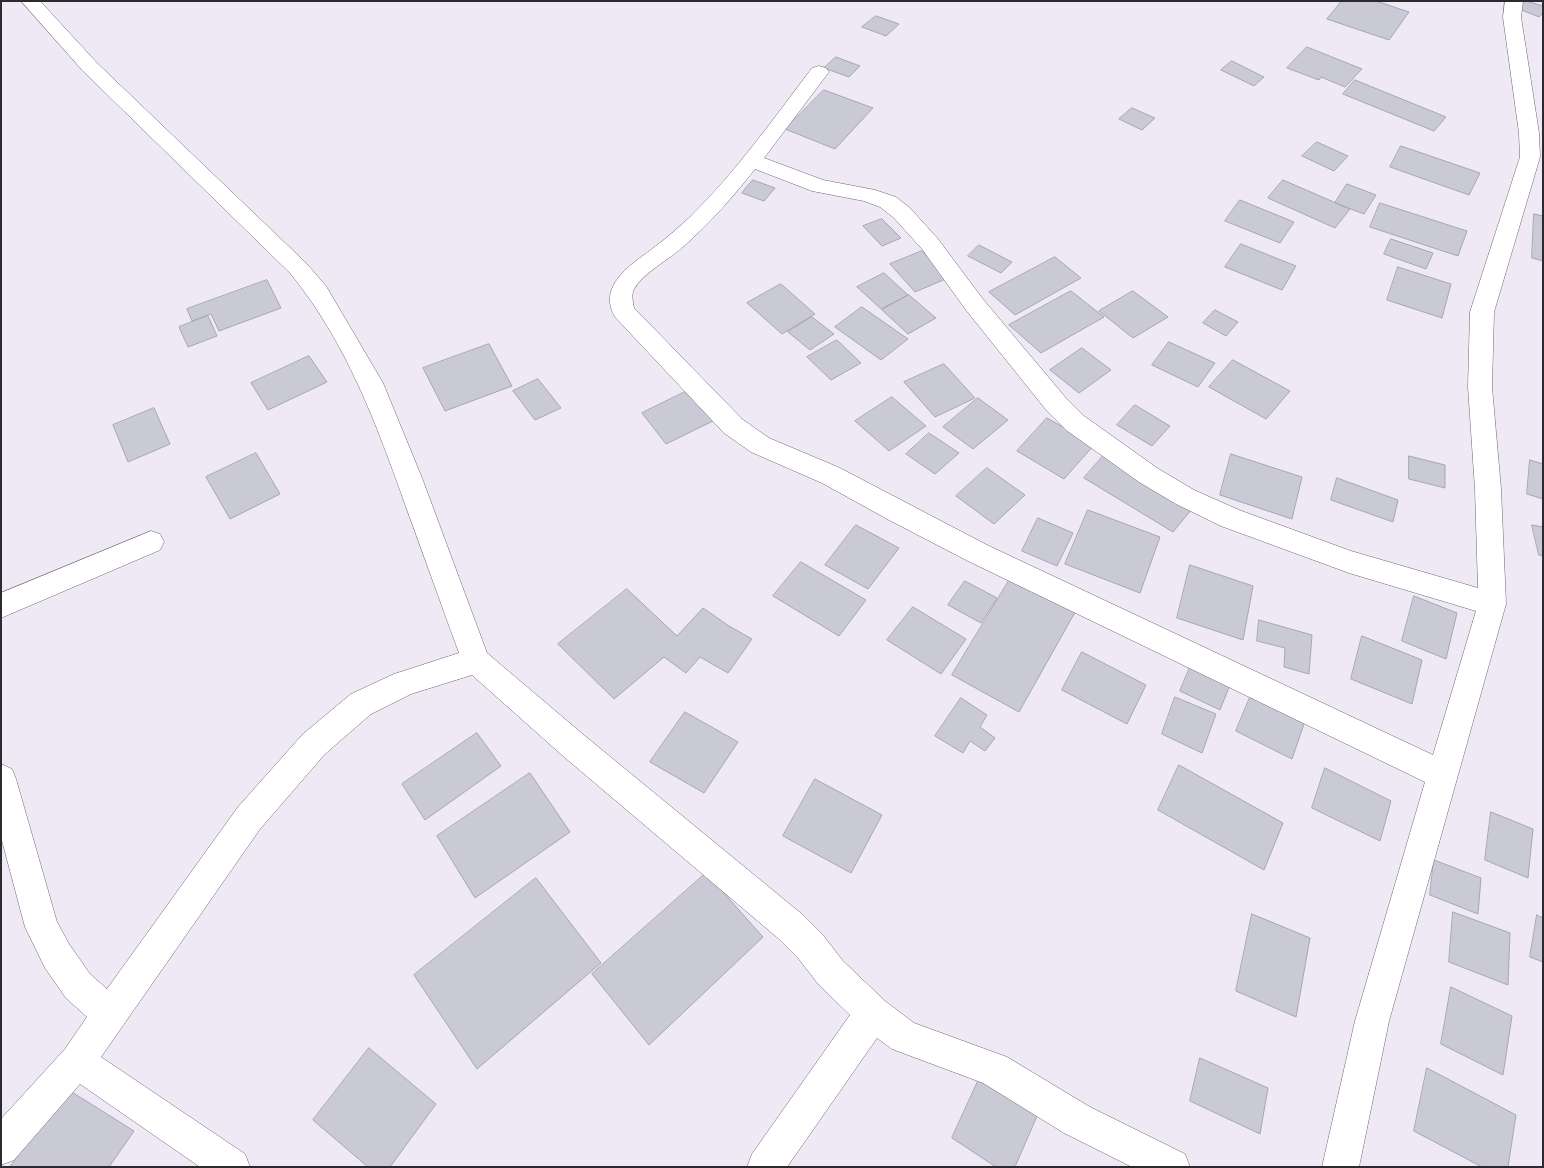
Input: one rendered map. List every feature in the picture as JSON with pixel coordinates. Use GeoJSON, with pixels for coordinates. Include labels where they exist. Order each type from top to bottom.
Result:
{"type":"FeatureCollection","features":[{"type":"Feature","properties":{"kind":"street"},"geometry":{"type":"LineString","coordinates":[[30,1],[90,67],[298,268],[318,292],[371,383],[409,478],[476,661],[574,746],[791,927],[810,946],[831,973],[873,1012],[904,1037],[994,1070],[1077,1120],[1172,1167]]}},
{"type":"Feature","properties":{"kind":"street"},"geometry":{"type":"LineString","coordinates":[[1340,1167],[1372,1021],[1492,604],[1488,489],[1480,387],[1482,312],[1530,157],[1529,133],[1512,17],[1514,1]]}},
{"type":"Feature","properties":{"kind":"street"},"geometry":{"type":"LineString","coordinates":[[819,72],[752,161],[697,221],[664,252],[633,275],[623,288],[620,300],[623,311],[746,437],[764,448],[828,474],[912,520],[1139,632],[1442,775]]}},
{"type":"Feature","properties":{"kind":"street"},"geometry":{"type":"LineString","coordinates":[[752,161],[818,186],[868,195],[888,202],[902,213],[930,244],[974,304],[1056,404],[1075,423],[1148,475],[1185,498],[1230,518],[1349,562],[1492,604]]}},
{"type":"Feature","properties":{"kind":"street"},"geometry":{"type":"LineString","coordinates":[[1,606],[151,542]]}},
{"type":"Feature","properties":{"kind":"street"},"geometry":{"type":"LineString","coordinates":[[1,1147],[77,1061],[249,818],[314,744],[360,704],[404,683],[476,661]]}},
{"type":"Feature","properties":{"kind":"street"},"geometry":{"type":"LineString","coordinates":[[1,779],[42,927],[78,986],[110,1014]]}},
{"type":"Feature","properties":{"kind":"street"},"geometry":{"type":"LineString","coordinates":[[765,1167],[873,1012]]}},
{"type":"Feature","properties":{"kind":"street"},"geometry":{"type":"LineString","coordinates":[[77,1061],[232,1167]]}},
{"type":"Feature","properties":{"kind":"building"},"geometry":{"type":"Polygon","coordinates":[[[1342,1],[1376,1],[1409,12],[1389,40],[1327,19],[1342,1]]]}},
{"type":"Feature","properties":{"kind":"building"},"geometry":{"type":"Polygon","coordinates":[[[1526,1],[1543,6],[1543,13],[1539,17],[1519,9],[1526,1]]]}},
{"type":"Feature","properties":{"kind":"building"},"geometry":{"type":"Polygon","coordinates":[[[876,16],[899,24],[886,36],[862,27],[876,16]]]}},
{"type":"Feature","properties":{"kind":"building"},"geometry":{"type":"Polygon","coordinates":[[[1307,47],[1362,69],[1345,87],[1321,77],[1319,80],[1287,68],[1307,47]]]}},
{"type":"Feature","properties":{"kind":"building"},"geometry":{"type":"Polygon","coordinates":[[[836,57],[860,66],[849,77],[824,68],[836,57]]]}},
{"type":"Feature","properties":{"kind":"building"},"geometry":{"type":"Polygon","coordinates":[[[1232,61],[1264,77],[1254,86],[1221,70],[1232,61]]]}},
{"type":"Feature","properties":{"kind":"building"},"geometry":{"type":"Polygon","coordinates":[[[1355,80],[1446,117],[1434,131],[1343,94],[1355,80]]]}},
{"type":"Feature","properties":{"kind":"building"},"geometry":{"type":"Polygon","coordinates":[[[824,90],[873,108],[835,149],[785,129],[824,90]]]}},
{"type":"Feature","properties":{"kind":"building"},"geometry":{"type":"Polygon","coordinates":[[[1132,108],[1155,118],[1142,130],[1119,119],[1132,108]]]}},
{"type":"Feature","properties":{"kind":"building"},"geometry":{"type":"Polygon","coordinates":[[[1317,142],[1348,156],[1334,171],[1302,156],[1317,142]]]}},
{"type":"Feature","properties":{"kind":"building"},"geometry":{"type":"Polygon","coordinates":[[[1401,146],[1480,173],[1469,195],[1390,167],[1401,146]]]}},
{"type":"Feature","properties":{"kind":"building"},"geometry":{"type":"Polygon","coordinates":[[[753,180],[775,188],[764,201],[742,193],[753,180]]]}},
{"type":"Feature","properties":{"kind":"building"},"geometry":{"type":"Polygon","coordinates":[[[1283,180],[1350,209],[1335,228],[1268,198],[1283,180]]]}},
{"type":"Feature","properties":{"kind":"building"},"geometry":{"type":"Polygon","coordinates":[[[1347,184],[1376,195],[1364,214],[1335,203],[1347,184]]]}},
{"type":"Feature","properties":{"kind":"building"},"geometry":{"type":"Polygon","coordinates":[[[1240,200],[1294,222],[1280,243],[1225,221],[1240,200]]]}},
{"type":"Feature","properties":{"kind":"building"},"geometry":{"type":"Polygon","coordinates":[[[1380,203],[1467,231],[1458,256],[1370,227],[1380,203]]]}},
{"type":"Feature","properties":{"kind":"building"},"geometry":{"type":"Polygon","coordinates":[[[1534,214],[1543,216],[1543,261],[1532,258],[1534,214]]]}},
{"type":"Feature","properties":{"kind":"building"},"geometry":{"type":"Polygon","coordinates":[[[882,219],[901,238],[882,246],[863,226],[882,219]]]}},
{"type":"Feature","properties":{"kind":"building"},"geometry":{"type":"Polygon","coordinates":[[[1391,239],[1433,253],[1426,269],[1384,254],[1391,239]]]}},
{"type":"Feature","properties":{"kind":"building"},"geometry":{"type":"Polygon","coordinates":[[[1241,244],[1296,266],[1282,290],[1225,267],[1241,244]]]}},
{"type":"Feature","properties":{"kind":"building"},"geometry":{"type":"Polygon","coordinates":[[[979,245],[1012,262],[1001,273],[968,256],[979,245]]]}},
{"type":"Feature","properties":{"kind":"building"},"geometry":{"type":"Polygon","coordinates":[[[922,251],[948,278],[915,292],[890,264],[922,251]]]}},
{"type":"Feature","properties":{"kind":"building"},"geometry":{"type":"Polygon","coordinates":[[[1055,257],[1081,278],[1015,315],[989,292],[1055,257]]]}},
{"type":"Feature","properties":{"kind":"building"},"geometry":{"type":"Polygon","coordinates":[[[1398,267],[1451,284],[1442,318],[1387,300],[1398,267]]]}},
{"type":"Feature","properties":{"kind":"building"},"geometry":{"type":"Polygon","coordinates":[[[884,273],[908,295],[881,309],[857,287],[884,273]]]}},
{"type":"Feature","properties":{"kind":"building"},"geometry":{"type":"Polygon","coordinates":[[[267,280],[281,308],[219,331],[211,314],[192,321],[187,309],[267,280]]]}},
{"type":"Feature","properties":{"kind":"building"},"geometry":{"type":"Polygon","coordinates":[[[781,284],[815,314],[782,334],[747,303],[781,284]]]}},
{"type":"Feature","properties":{"kind":"building"},"geometry":{"type":"Polygon","coordinates":[[[1071,291],[1104,317],[1041,353],[1009,325],[1071,291]]]}},
{"type":"Feature","properties":{"kind":"building"},"geometry":{"type":"Polygon","coordinates":[[[1133,291],[1168,317],[1133,338],[1099,311],[1133,291]]]}},
{"type":"Feature","properties":{"kind":"building"},"geometry":{"type":"Polygon","coordinates":[[[909,295],[936,318],[908,334],[882,310],[909,295]]]}},
{"type":"Feature","properties":{"kind":"building"},"geometry":{"type":"Polygon","coordinates":[[[862,307],[908,339],[881,360],[835,327],[862,307]]]}},
{"type":"Feature","properties":{"kind":"building"},"geometry":{"type":"Polygon","coordinates":[[[1215,310],[1238,322],[1226,336],[1203,323],[1215,310]]]}},
{"type":"Feature","properties":{"kind":"building"},"geometry":{"type":"Polygon","coordinates":[[[208,316],[217,336],[188,347],[179,327],[208,316]]]}},
{"type":"Feature","properties":{"kind":"building"},"geometry":{"type":"Polygon","coordinates":[[[812,317],[834,334],[810,350],[788,332],[812,317]]]}},
{"type":"Feature","properties":{"kind":"building"},"geometry":{"type":"Polygon","coordinates":[[[837,340],[861,363],[831,380],[807,357],[837,340]]]}},
{"type":"Feature","properties":{"kind":"building"},"geometry":{"type":"Polygon","coordinates":[[[1169,342],[1215,363],[1198,387],[1152,365],[1169,342]]]}},
{"type":"Feature","properties":{"kind":"building"},"geometry":{"type":"Polygon","coordinates":[[[489,344],[512,386],[445,411],[423,368],[489,344]]]}},
{"type":"Feature","properties":{"kind":"building"},"geometry":{"type":"Polygon","coordinates":[[[1082,348],[1111,370],[1079,393],[1050,370],[1082,348]]]}},
{"type":"Feature","properties":{"kind":"building"},"geometry":{"type":"Polygon","coordinates":[[[309,356],[327,382],[268,410],[251,383],[309,356]]]}},
{"type":"Feature","properties":{"kind":"building"},"geometry":{"type":"Polygon","coordinates":[[[1233,360],[1290,391],[1266,419],[1209,387],[1233,360]]]}},
{"type":"Feature","properties":{"kind":"building"},"geometry":{"type":"Polygon","coordinates":[[[944,364],[975,398],[935,417],[904,382],[944,364]]]}},
{"type":"Feature","properties":{"kind":"building"},"geometry":{"type":"Polygon","coordinates":[[[538,379],[561,408],[535,420],[513,391],[538,379]]]}},
{"type":"Feature","properties":{"kind":"building"},"geometry":{"type":"Polygon","coordinates":[[[689,390],[713,421],[666,444],[642,413],[689,390]]]}},
{"type":"Feature","properties":{"kind":"building"},"geometry":{"type":"Polygon","coordinates":[[[892,397],[926,426],[889,451],[855,421],[892,397]]]}},
{"type":"Feature","properties":{"kind":"building"},"geometry":{"type":"Polygon","coordinates":[[[978,398],[1008,420],[973,449],[943,427],[978,398]]]}},
{"type":"Feature","properties":{"kind":"building"},"geometry":{"type":"Polygon","coordinates":[[[1135,405],[1170,426],[1152,446],[1117,425],[1135,405]]]}},
{"type":"Feature","properties":{"kind":"building"},"geometry":{"type":"Polygon","coordinates":[[[154,408],[170,444],[128,462],[113,425],[154,408]]]}},
{"type":"Feature","properties":{"kind":"building"},"geometry":{"type":"Polygon","coordinates":[[[1047,418],[1094,445],[1064,479],[1017,451],[1047,418]]]}},
{"type":"Feature","properties":{"kind":"building"},"geometry":{"type":"Polygon","coordinates":[[[929,433],[959,453],[935,474],[906,454],[929,433]]]}},
{"type":"Feature","properties":{"kind":"building"},"geometry":{"type":"Polygon","coordinates":[[[256,453],[280,494],[230,519],[206,477],[256,453]]]}},
{"type":"Feature","properties":{"kind":"building"},"geometry":{"type":"Polygon","coordinates":[[[1231,454],[1302,477],[1292,519],[1220,495],[1231,454]]]}},
{"type":"Feature","properties":{"kind":"building"},"geometry":{"type":"Polygon","coordinates":[[[1103,456],[1192,509],[1173,532],[1084,478],[1103,456]]]}},
{"type":"Feature","properties":{"kind":"building"},"geometry":{"type":"Polygon","coordinates":[[[1409,456],[1445,465],[1445,488],[1409,479],[1409,456]]]}},
{"type":"Feature","properties":{"kind":"building"},"geometry":{"type":"Polygon","coordinates":[[[1530,460],[1543,464],[1543,499],[1527,494],[1530,460]]]}},
{"type":"Feature","properties":{"kind":"building"},"geometry":{"type":"Polygon","coordinates":[[[987,468],[1025,495],[994,524],[956,496],[987,468]]]}},
{"type":"Feature","properties":{"kind":"building"},"geometry":{"type":"Polygon","coordinates":[[[1337,478],[1398,500],[1393,522],[1331,500],[1337,478]]]}},
{"type":"Feature","properties":{"kind":"building"},"geometry":{"type":"Polygon","coordinates":[[[1088,510],[1160,537],[1140,593],[1065,564],[1088,510]]]}},
{"type":"Feature","properties":{"kind":"building"},"geometry":{"type":"Polygon","coordinates":[[[1038,518],[1073,533],[1057,566],[1022,551],[1038,518]]]}},
{"type":"Feature","properties":{"kind":"building"},"geometry":{"type":"Polygon","coordinates":[[[856,525],[899,548],[868,589],[825,565],[856,525]]]}},
{"type":"Feature","properties":{"kind":"building"},"geometry":{"type":"Polygon","coordinates":[[[1532,525],[1543,527],[1543,556],[1539,555],[1532,525]]]}},
{"type":"Feature","properties":{"kind":"building"},"geometry":{"type":"Polygon","coordinates":[[[801,562],[866,600],[839,636],[773,596],[801,562]]]}},
{"type":"Feature","properties":{"kind":"building"},"geometry":{"type":"Polygon","coordinates":[[[1190,565],[1253,586],[1243,640],[1177,618],[1190,565]]]}},
{"type":"Feature","properties":{"kind":"building"},"geometry":{"type":"Polygon","coordinates":[[[1013,574],[1078,607],[1019,712],[952,675],[1013,574]]]}},
{"type":"Feature","properties":{"kind":"building"},"geometry":{"type":"Polygon","coordinates":[[[965,581],[997,598],[981,623],[948,605],[965,581]]]}},
{"type":"Feature","properties":{"kind":"building"},"geometry":{"type":"Polygon","coordinates":[[[627,589],[677,636],[703,608],[752,639],[728,673],[700,657],[686,673],[664,657],[614,699],[558,644],[627,589]]]}},
{"type":"Feature","properties":{"kind":"building"},"geometry":{"type":"Polygon","coordinates":[[[1414,596],[1457,613],[1446,659],[1402,641],[1414,596]]]}},
{"type":"Feature","properties":{"kind":"building"},"geometry":{"type":"Polygon","coordinates":[[[913,607],[966,639],[941,674],[887,640],[913,607]]]}},
{"type":"Feature","properties":{"kind":"building"},"geometry":{"type":"Polygon","coordinates":[[[1259,620],[1312,635],[1309,674],[1284,667],[1285,648],[1257,641],[1259,620]]]}},
{"type":"Feature","properties":{"kind":"building"},"geometry":{"type":"Polygon","coordinates":[[[1362,636],[1422,660],[1412,704],[1351,679],[1362,636]]]}},
{"type":"Feature","properties":{"kind":"building"},"geometry":{"type":"Polygon","coordinates":[[[1082,652],[1146,685],[1127,724],[1062,690],[1082,652]]]}},
{"type":"Feature","properties":{"kind":"building"},"geometry":{"type":"Polygon","coordinates":[[[1194,658],[1233,677],[1220,710],[1180,691],[1194,658]]]}},
{"type":"Feature","properties":{"kind":"building"},"geometry":{"type":"Polygon","coordinates":[[[1251,695],[1305,721],[1292,759],[1236,731],[1251,695]]]}},
{"type":"Feature","properties":{"kind":"building"},"geometry":{"type":"Polygon","coordinates":[[[1175,697],[1216,714],[1202,753],[1162,734],[1175,697]]]}},
{"type":"Feature","properties":{"kind":"building"},"geometry":{"type":"Polygon","coordinates":[[[961,698],[987,715],[980,727],[995,738],[985,751],[970,741],[963,753],[935,736],[961,698]]]}},
{"type":"Feature","properties":{"kind":"building"},"geometry":{"type":"Polygon","coordinates":[[[685,712],[738,742],[704,793],[650,762],[685,712]]]}},
{"type":"Feature","properties":{"kind":"building"},"geometry":{"type":"Polygon","coordinates":[[[477,733],[501,766],[425,820],[402,784],[477,733]]]}},
{"type":"Feature","properties":{"kind":"building"},"geometry":{"type":"Polygon","coordinates":[[[1179,765],[1283,823],[1264,870],[1158,810],[1179,765]]]}},
{"type":"Feature","properties":{"kind":"building"},"geometry":{"type":"Polygon","coordinates":[[[1325,768],[1391,801],[1380,841],[1312,808],[1325,768]]]}},
{"type":"Feature","properties":{"kind":"building"},"geometry":{"type":"Polygon","coordinates":[[[530,773],[570,832],[475,898],[437,836],[530,773]]]}},
{"type":"Feature","properties":{"kind":"building"},"geometry":{"type":"Polygon","coordinates":[[[815,779],[882,815],[851,873],[783,836],[815,779]]]}},
{"type":"Feature","properties":{"kind":"building"},"geometry":{"type":"Polygon","coordinates":[[[1491,812],[1533,829],[1528,878],[1485,860],[1491,812]]]}},
{"type":"Feature","properties":{"kind":"building"},"geometry":{"type":"Polygon","coordinates":[[[1434,860],[1481,878],[1478,914],[1430,895],[1434,860]]]}},
{"type":"Feature","properties":{"kind":"building"},"geometry":{"type":"Polygon","coordinates":[[[706,873],[763,937],[649,1045],[592,974],[706,873]]]}},
{"type":"Feature","properties":{"kind":"building"},"geometry":{"type":"Polygon","coordinates":[[[536,878],[601,963],[477,1069],[414,975],[536,878]]]}},
{"type":"Feature","properties":{"kind":"building"},"geometry":{"type":"Polygon","coordinates":[[[1453,912],[1510,933],[1508,985],[1449,962],[1453,912]]]}},
{"type":"Feature","properties":{"kind":"building"},"geometry":{"type":"Polygon","coordinates":[[[1252,914],[1310,938],[1296,1017],[1236,991],[1252,914]]]}},
{"type":"Feature","properties":{"kind":"building"},"geometry":{"type":"Polygon","coordinates":[[[1537,915],[1543,918],[1543,962],[1530,957],[1537,915]]]}},
{"type":"Feature","properties":{"kind":"building"},"geometry":{"type":"Polygon","coordinates":[[[1451,987],[1512,1016],[1503,1075],[1441,1044],[1451,987]]]}},
{"type":"Feature","properties":{"kind":"building"},"geometry":{"type":"Polygon","coordinates":[[[369,1048],[436,1104],[390,1167],[368,1167],[313,1120],[369,1048]]]}},
{"type":"Feature","properties":{"kind":"building"},"geometry":{"type":"Polygon","coordinates":[[[1200,1058],[1268,1088],[1260,1134],[1190,1101],[1200,1058]]]}},
{"type":"Feature","properties":{"kind":"building"},"geometry":{"type":"Polygon","coordinates":[[[1427,1068],[1516,1115],[1508,1167],[1482,1167],[1414,1131],[1427,1068]]]}},
{"type":"Feature","properties":{"kind":"building"},"geometry":{"type":"Polygon","coordinates":[[[979,1079],[1037,1116],[1015,1167],[996,1167],[952,1138],[979,1079]]]}},
{"type":"Feature","properties":{"kind":"building"},"geometry":{"type":"Polygon","coordinates":[[[67,1089],[134,1131],[109,1167],[10,1167],[67,1089]]]}}]}
